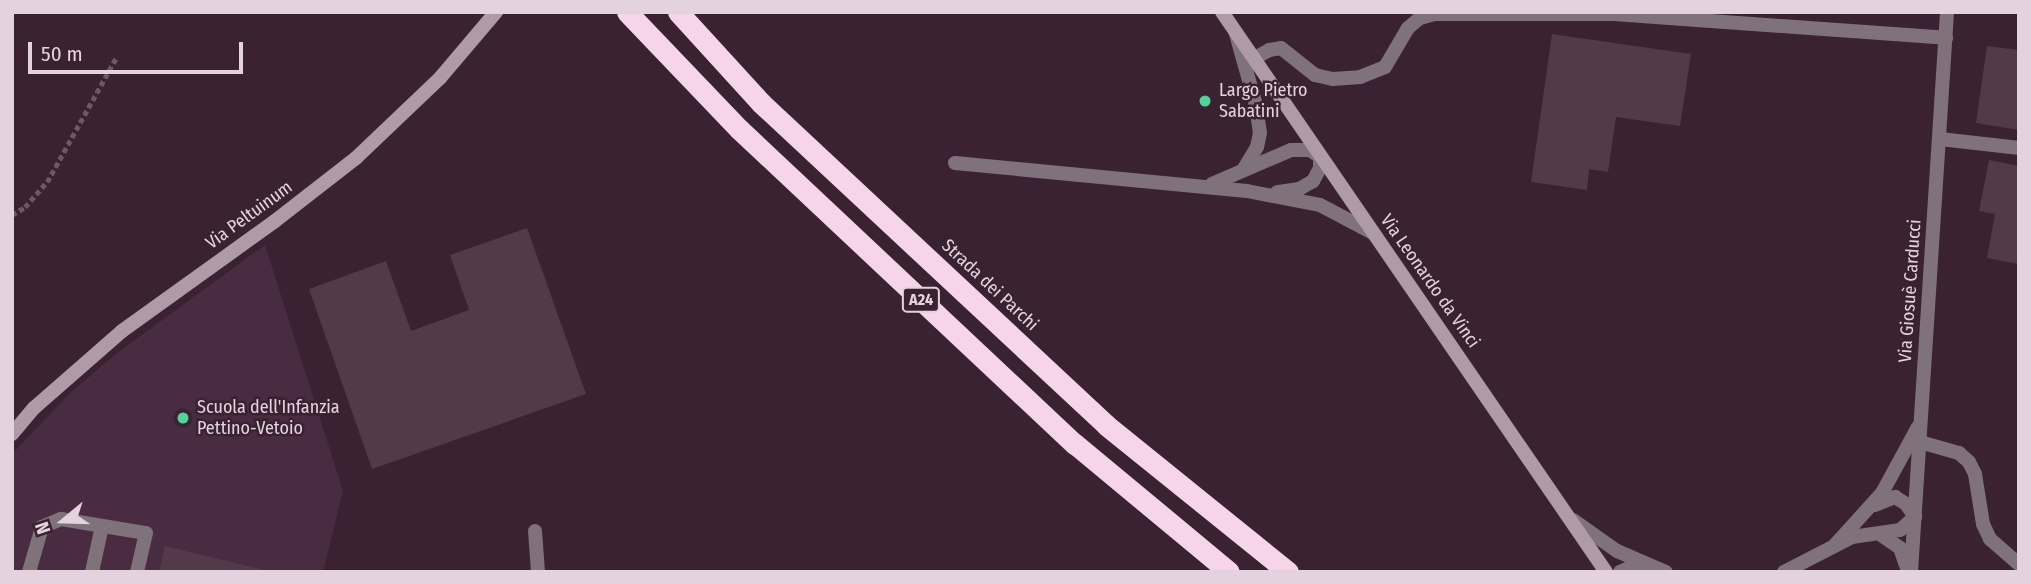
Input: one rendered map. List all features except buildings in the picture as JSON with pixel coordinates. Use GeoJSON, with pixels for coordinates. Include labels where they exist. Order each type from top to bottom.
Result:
{"type":"FeatureCollection","features":[{"type":"Feature","properties":{"kind":"highway","name":"A24"},"geometry":{"type":"LineString","coordinates":[[627,12],[739,129],[1075,444],[1229,572]]}},
{"type":"Feature","properties":{"kind":"highway","name":"Strada dei Parchi"},"geometry":{"type":"LineString","coordinates":[[678,12],[761,103],[1106,425],[1281,566]]}},
{"type":"Feature","properties":{"kind":"street","name":"Via Peltuinum"},"geometry":{"type":"LineString","coordinates":[[12,434],[44,399],[122,331],[275,221],[356,158],[440,78],[496,12]]}},
{"type":"Feature","properties":{"kind":"street","name":"Via Leonardo da Vinci"},"geometry":{"type":"LineString","coordinates":[[1222,12],[1606,572]]}},
{"type":"Feature","properties":{"kind":"street","name":"Via Giosuè Carducci"},"geometry":{"type":"LineString","coordinates":[[1910,572],[1947,12]]}},
{"type":"Feature","properties":{"kind":"street"},"geometry":{"type":"LineString","coordinates":[[1253,59],[1269,50],[1281,48],[1315,75],[1333,79],[1360,78],[1385,67],[1408,28],[1418,19],[1435,14],[1614,14],[1946,38]]}},
{"type":"Feature","properties":{"kind":"street"},"geometry":{"type":"LineString","coordinates":[[1233,177],[1253,156],[1260,133],[1256,105],[1236,32]]}},
{"type":"Feature","properties":{"kind":"street"},"geometry":{"type":"LineString","coordinates":[[1940,139],[2019,148]]}},
{"type":"Feature","properties":{"kind":"street"},"geometry":{"type":"LineString","coordinates":[[1204,185],[1233,177],[1291,150],[1307,149],[1320,157],[1319,171],[1306,186],[1284,191],[1247,191]]}},
{"type":"Feature","properties":{"kind":"street"},"geometry":{"type":"LineString","coordinates":[[955,163],[1247,191],[1320,205],[1373,233]]}},
{"type":"Feature","properties":{"kind":"street"},"geometry":{"type":"LineString","coordinates":[[1835,545],[1871,507],[1892,478],[1921,419]]}},
{"type":"Feature","properties":{"kind":"street"},"geometry":{"type":"LineString","coordinates":[[1920,442],[1959,453],[1969,462],[1975,474],[1983,524],[1990,539],[2019,564]]}},
{"type":"Feature","properties":{"kind":"street"},"geometry":{"type":"LineString","coordinates":[[1784,572],[1812,560],[1852,537],[1881,535],[1908,526],[1915,517],[1901,499],[1895,497],[1871,507]]}},
{"type":"Feature","properties":{"kind":"street"},"geometry":{"type":"LineString","coordinates":[[1567,514],[1617,551],[1666,572]]}},
{"type":"Feature","properties":{"kind":"street"},"geometry":{"type":"LineString","coordinates":[[29,572],[38,533],[46,524],[61,519],[146,533],[137,572]]}},
{"type":"Feature","properties":{"kind":"street"},"geometry":{"type":"LineString","coordinates":[[92,572],[102,526]]}},
{"type":"Feature","properties":{"kind":"street"},"geometry":{"type":"LineString","coordinates":[[535,531],[538,572]]}},
{"type":"Feature","properties":{"kind":"street"},"geometry":{"type":"LineString","coordinates":[[1881,535],[1900,548],[1910,572]]}},
{"type":"Feature","properties":{"kind":"street"},"geometry":{"type":"LineString","coordinates":[[1620,572],[1636,565],[1649,566]]}},
{"type":"Feature","properties":{"kind":"path"},"geometry":{"type":"LineString","coordinates":[[12,215],[26,207],[47,182],[117,56]]}},
{"type":"Feature","properties":{"kind":"shaded area","name":"Scuola dell'Infanzia Pettino-Vetoio"},"geometry":{"type":"Polygon","coordinates":[[[265,245],[343,491],[323,572],[12,572],[12,454],[69,394],[117,353],[265,245]]]}},
{"type":"Feature","properties":{"kind":"place","name":"Largo Pietro Sabatini"},"geometry":{"type":"Point","coordinates":[1205,101]}},
{"type":"Feature","properties":{"kind":"place","name":"Scuola dell'Infanzia Pettino-Vetoio"},"geometry":{"type":"Point","coordinates":[183,418]}}]}
